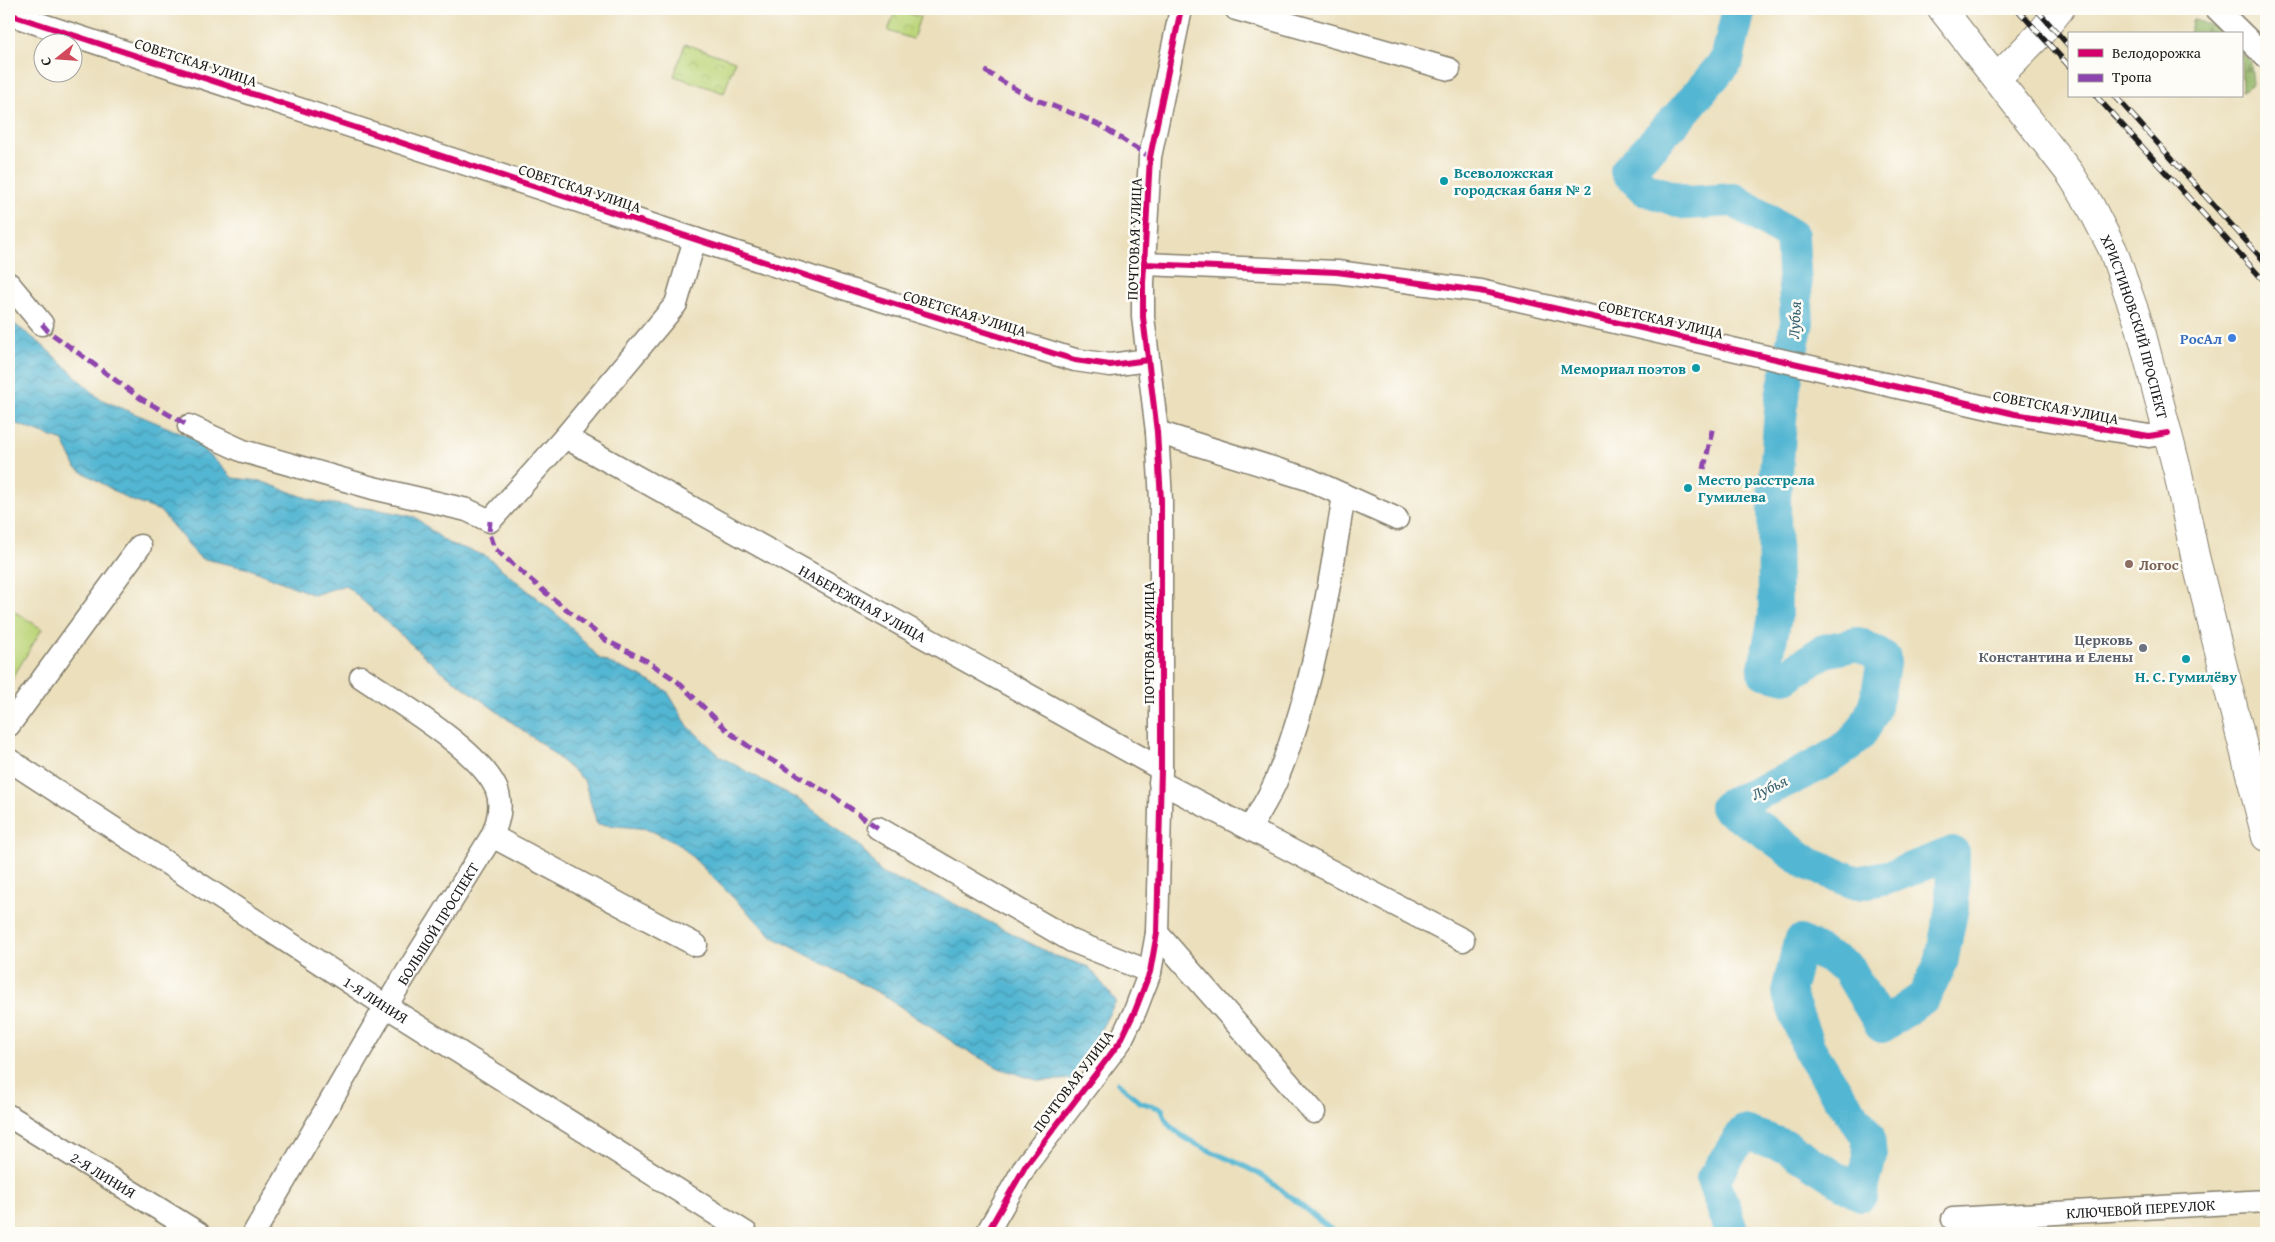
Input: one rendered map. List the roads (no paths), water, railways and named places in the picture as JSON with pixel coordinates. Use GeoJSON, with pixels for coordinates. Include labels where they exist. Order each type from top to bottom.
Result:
{"type":"FeatureCollection","features":[{"type":"Feature","properties":{"kind":"street","name":"ПОЧТОВАЯ УЛИЦА"},"geometry":{"type":"LineString","coordinates":[[987,1233],[1026,1165],[1120,1042],[1135,1011],[1150,972],[1157,933],[1160,775],[1161,500],[1157,432],[1144,317],[1144,264],[1150,158],[1180,9]]}},
{"type":"Feature","properties":{"kind":"street"},"geometry":{"type":"LineString","coordinates":[[1236,9],[1449,69]]}},
{"type":"Feature","properties":{"kind":"street","name":"ХРИСТИНОВСКИЙ ПРОСПЕКТ"},"geometry":{"type":"LineString","coordinates":[[1942,9],[2069,172],[2090,205],[2113,250],[2140,326],[2168,433],[2195,556],[2266,837]]}},
{"type":"Feature","properties":{"kind":"street"},"geometry":{"type":"LineString","coordinates":[[1997,78],[2040,34],[2060,9]]}},
{"type":"Feature","properties":{"kind":"street"},"geometry":{"type":"LineString","coordinates":[[2217,9],[2240,32]]}},
{"type":"Feature","properties":{"kind":"street","name":"СОВЕТСКАЯ УЛИЦА"},"geometry":{"type":"LineString","coordinates":[[9,14],[695,240],[1075,360],[1110,365],[1148,360]]}},
{"type":"Feature","properties":{"kind":"street"},"geometry":{"type":"LineString","coordinates":[[2242,33],[2266,57]]}},
{"type":"Feature","properties":{"kind":"street"},"geometry":{"type":"LineString","coordinates":[[189,426],[243,451],[364,485],[467,510],[490,522],[565,437],[676,304],[695,240]]}},
{"type":"Feature","properties":{"kind":"street","name":"СОВЕТСКАЯ УЛИЦА"},"geometry":{"type":"LineString","coordinates":[[1144,264],[1337,272],[1480,290],[2015,414],[2149,436],[2168,433]]}},
{"type":"Feature","properties":{"kind":"street"},"geometry":{"type":"LineString","coordinates":[[9,284],[42,324]]}},
{"type":"Feature","properties":{"kind":"street"},"geometry":{"type":"LineString","coordinates":[[1157,432],[1308,479],[1397,520]]}},
{"type":"Feature","properties":{"kind":"street","name":"НАБЕРЕЖНАЯ УЛИЦА"},"geometry":{"type":"LineString","coordinates":[[565,437],[1250,828],[1463,940]]}},
{"type":"Feature","properties":{"kind":"street"},"geometry":{"type":"LineString","coordinates":[[1250,828],[1275,783],[1296,730],[1330,583],[1344,495]]}},
{"type":"Feature","properties":{"kind":"street"},"geometry":{"type":"LineString","coordinates":[[9,725],[140,546]]}},
{"type":"Feature","properties":{"kind":"street","name":"БОЛЬШОЙ ПРОСПЕКТ"},"geometry":{"type":"LineString","coordinates":[[254,1233],[386,1006],[492,836],[500,819],[500,805],[496,789],[486,772],[458,745],[361,677]]}},
{"type":"Feature","properties":{"kind":"street","name":"1-Я ЛИНИЯ"},"geometry":{"type":"LineString","coordinates":[[9,760],[386,1006],[746,1233]]}},
{"type":"Feature","properties":{"kind":"street"},"geometry":{"type":"LineString","coordinates":[[878,828],[1072,941],[1150,972]]}},
{"type":"Feature","properties":{"kind":"street"},"geometry":{"type":"LineString","coordinates":[[492,836],[696,945]]}},
{"type":"Feature","properties":{"kind":"street"},"geometry":{"type":"LineString","coordinates":[[1157,933],[1314,1112]]}},
{"type":"Feature","properties":{"kind":"street","name":"2-Я ЛИНИЯ"},"geometry":{"type":"LineString","coordinates":[[9,1116],[198,1233]]}},
{"type":"Feature","properties":{"kind":"street","name":"КЛЮЧЕВОЙ ПЕРЕУЛОК"},"geometry":{"type":"LineString","coordinates":[[1953,1219],[2266,1201]]}},
{"type":"Feature","properties":{"kind":"water"},"geometry":{"type":"Polygon","coordinates":[[[9,320],[41,344],[100,399],[193,438],[233,478],[260,481],[318,502],[380,510],[415,517],[446,542],[486,556],[567,623],[600,659],[642,677],[667,691],[688,726],[721,757],[804,803],[860,846],[882,874],[945,899],[1053,955],[1089,967],[1116,1001],[1074,1079],[1040,1081],[1001,1069],[963,1049],[883,995],[773,937],[680,845],[648,829],[597,824],[584,780],[543,745],[440,670],[345,585],[314,595],[250,569],[200,558],[160,511],[128,499],[76,468],[63,441],[9,421],[9,320]]]}},
{"type":"Feature","properties":{"kind":"waterway","name":"Лубья"},"geometry":{"type":"LineString","coordinates":[[1732,1233],[1713,1179],[1744,1132],[1787,1147],[1861,1194],[1870,1156],[1868,1136],[1837,1093],[1809,1049],[1788,992],[1800,942],[1847,967],[1882,1026],[1924,997],[1941,963],[1952,907],[1953,853],[1893,876],[1857,883],[1809,864],[1764,831],[1726,807],[1819,764],[1837,754],[1851,742],[1862,731],[1871,714],[1877,696],[1884,658],[1858,644],[1824,651],[1785,677],[1764,672],[1775,617],[1774,498],[1782,397],[1797,322],[1792,236],[1734,200],[1687,203],[1645,189],[1627,171],[1682,113],[1727,60],[1739,9]]}},
{"type":"Feature","properties":{"kind":"waterway"},"geometry":{"type":"LineString","coordinates":[[1091,1049],[1095,1057]]}},
{"type":"Feature","properties":{"kind":"waterway"},"geometry":{"type":"LineString","coordinates":[[1118,1083],[1140,1102],[1162,1109],[1169,1124],[1180,1134],[1202,1147],[1262,1176],[1335,1233]]}},
{"type":"Feature","properties":{"kind":"railway"},"geometry":{"type":"LineString","coordinates":[[2017,9],[2068,65]]}},
{"type":"Feature","properties":{"kind":"railway"},"geometry":{"type":"LineString","coordinates":[[2036,9],[2068,45]]}},
{"type":"Feature","properties":{"kind":"railway"},"geometry":{"type":"LineString","coordinates":[[2098,98],[2266,283]]}},
{"type":"Feature","properties":{"kind":"railway"},"geometry":{"type":"LineString","coordinates":[[2117,98],[2266,263]]}},
{"type":"Feature","properties":{"kind":"place","name":"Всеволожская городская баня № 2"},"geometry":{"type":"Point","coordinates":[1444,181]}},
{"type":"Feature","properties":{"kind":"place","name":"РосАл"},"geometry":{"type":"Point","coordinates":[2232,338]}},
{"type":"Feature","properties":{"kind":"place","name":"Мемориал поэтов"},"geometry":{"type":"Point","coordinates":[1696,368]}},
{"type":"Feature","properties":{"kind":"place","name":"Место расстрела Гумилева"},"geometry":{"type":"Point","coordinates":[1688,488]}},
{"type":"Feature","properties":{"kind":"place","name":"Логос"},"geometry":{"type":"Point","coordinates":[2129,564]}},
{"type":"Feature","properties":{"kind":"place","name":"Церковь Константина и Елены"},"geometry":{"type":"Point","coordinates":[2143,648]}},
{"type":"Feature","properties":{"kind":"place","name":"Н. С. Гумилёву"},"geometry":{"type":"Point","coordinates":[2186,659]}}]}
